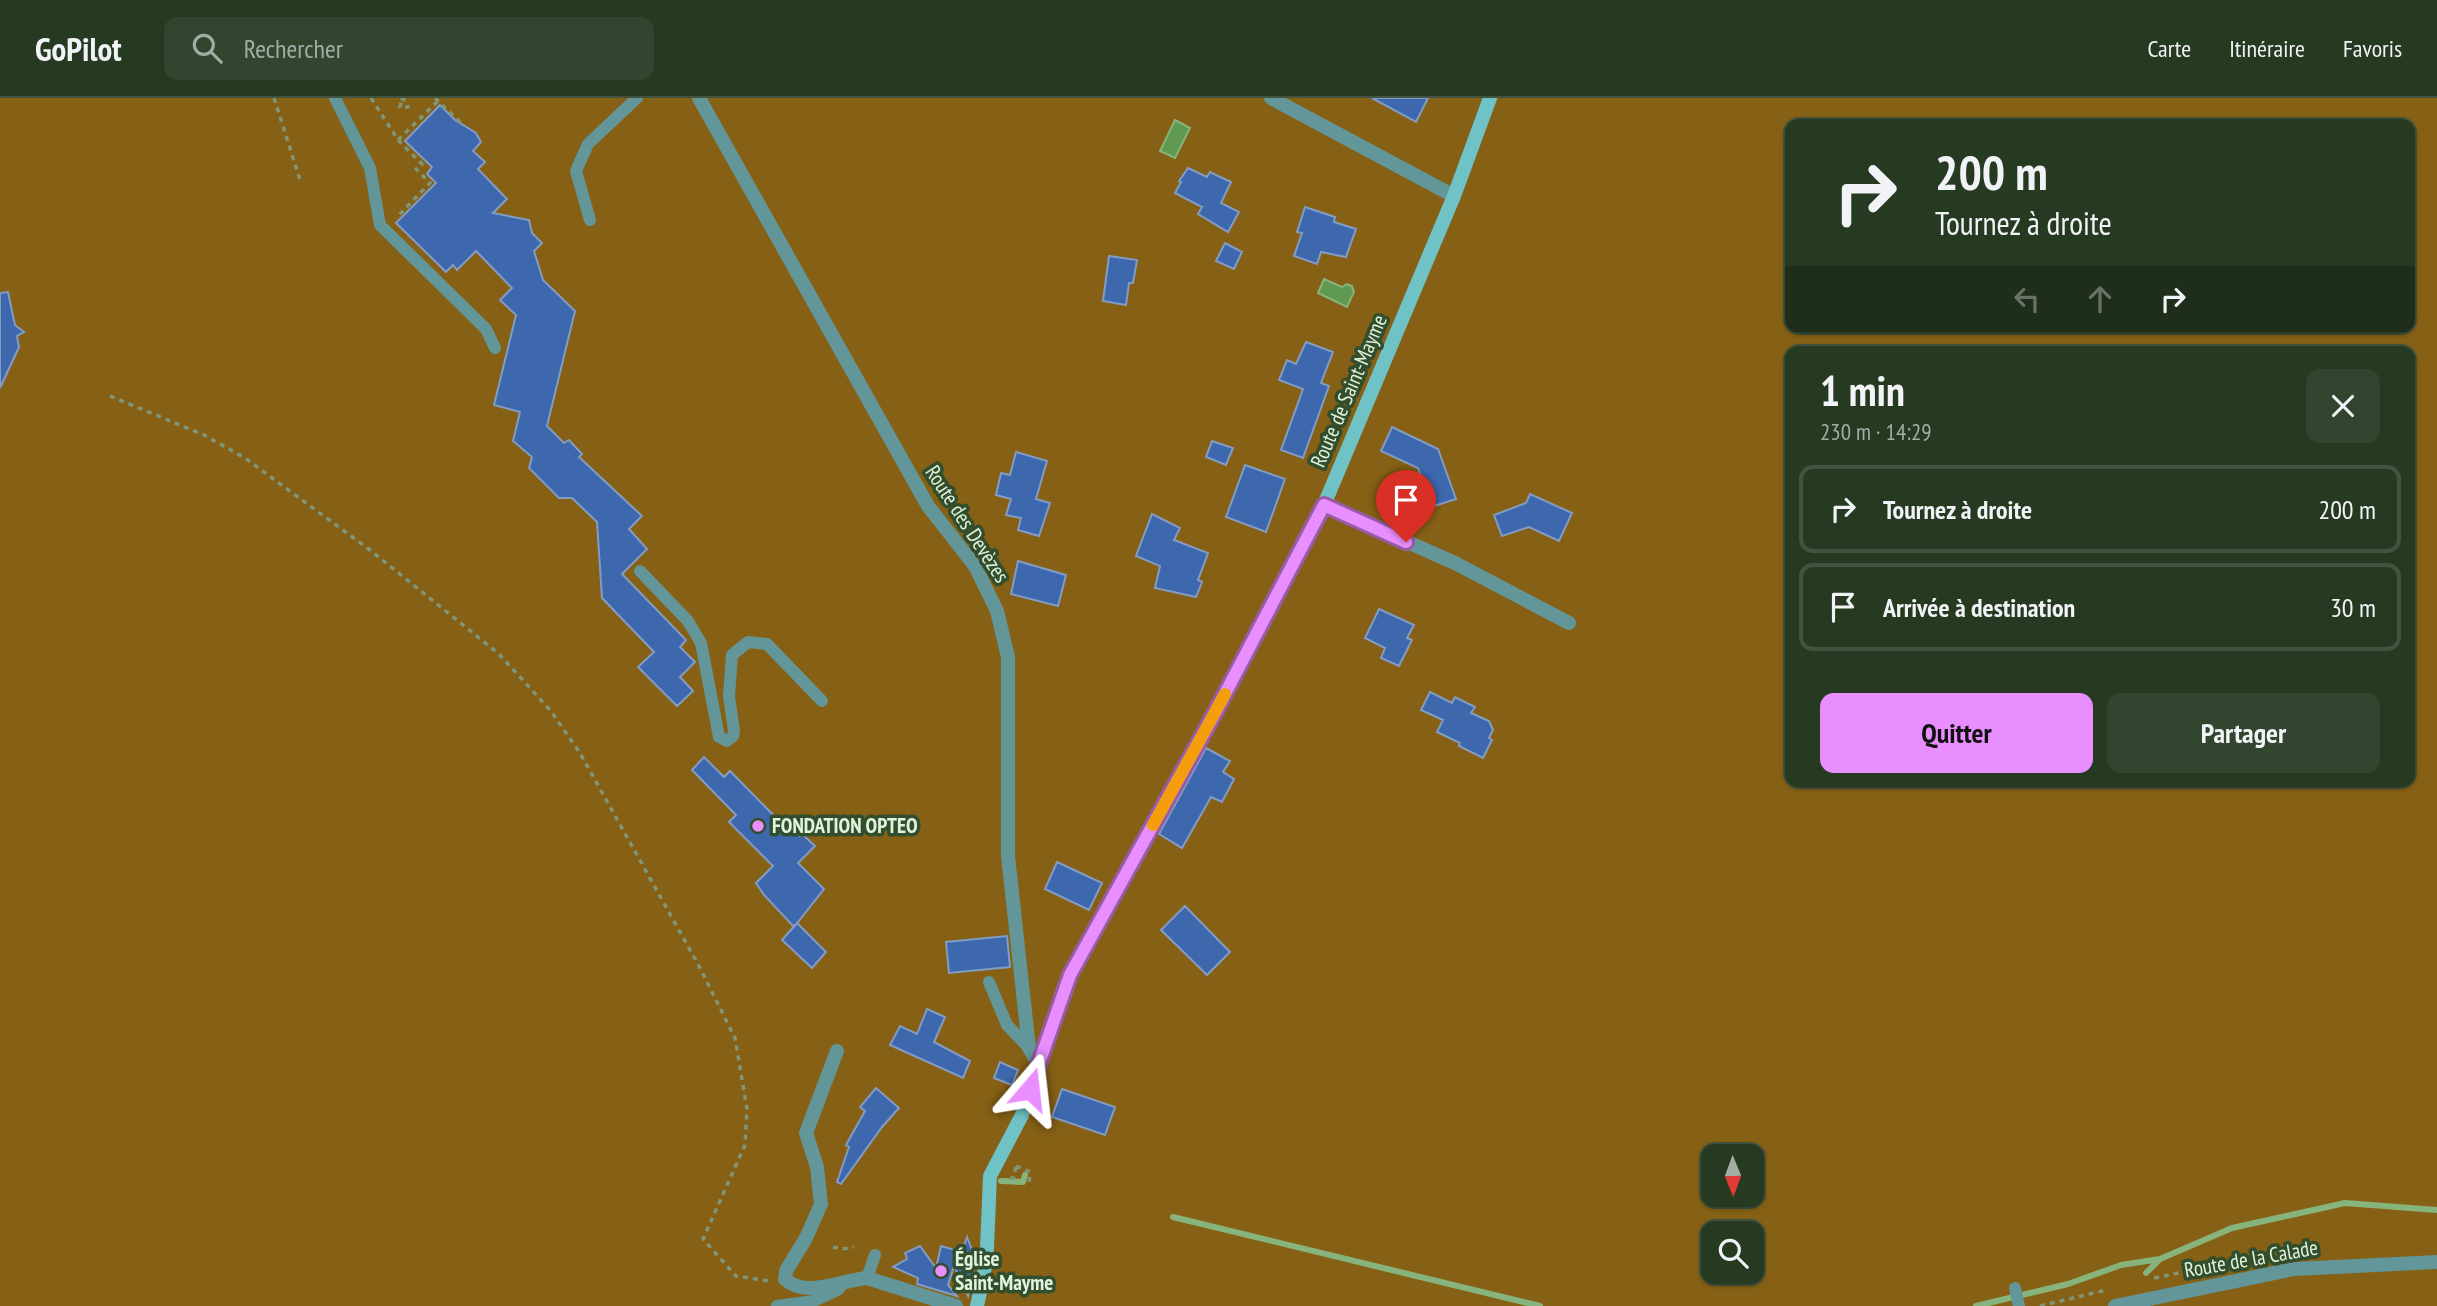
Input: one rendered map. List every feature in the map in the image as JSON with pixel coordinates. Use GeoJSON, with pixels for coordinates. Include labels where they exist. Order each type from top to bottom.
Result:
{"type":"FeatureCollection","features":[{"type":"Feature","properties":{"kind":"street","name":"Route des Devèzes"},"geometry":{"type":"LineString","coordinates":[[699,98],[928,506],[975,566],[997,611],[1008,657],[1008,856],[1029,1048],[1038,1063]]}},
{"type":"Feature","properties":{"kind":"street"},"geometry":{"type":"LineString","coordinates":[[1271,98],[1454,196]]}},
{"type":"Feature","properties":{"kind":"street","name":"Route de Saint-Mayme"},"geometry":{"type":"LineString","coordinates":[[977,1306],[984,1274],[982,1213],[990,1176],[1022,1115],[1070,975],[1217,709],[1324,505],[1454,196],[1490,98]]}},
{"type":"Feature","properties":{"kind":"street"},"geometry":{"type":"LineString","coordinates":[[1324,505],[1455,564],[1569,623]]}},
{"type":"Feature","properties":{"kind":"street"},"geometry":{"type":"LineString","coordinates":[[837,1051],[806,1133],[817,1167],[821,1203],[806,1238],[786,1271],[785,1279],[791,1285],[801,1288],[840,1285],[852,1279],[867,1278],[956,1306]]}},
{"type":"Feature","properties":{"kind":"street","name":"Route de la Calade"},"geometry":{"type":"LineString","coordinates":[[2115,1306],[2294,1269],[2437,1262]]}},
{"type":"Feature","properties":{"kind":"lane"},"geometry":{"type":"LineString","coordinates":[[334,98],[370,168],[380,225],[486,329],[495,348]]}},
{"type":"Feature","properties":{"kind":"lane"},"geometry":{"type":"LineString","coordinates":[[590,220],[576,171],[588,144],[637,98]]}},
{"type":"Feature","properties":{"kind":"lane"},"geometry":{"type":"LineString","coordinates":[[640,571],[688,621],[701,643],[719,737],[727,741],[733,736],[729,696],[732,655],[748,642],[767,644],[821,701]]}},
{"type":"Feature","properties":{"kind":"lane"},"geometry":{"type":"LineString","coordinates":[[989,982],[1007,1025],[1029,1048]]}},
{"type":"Feature","properties":{"kind":"lane"},"geometry":{"type":"LineString","coordinates":[[867,1278],[875,1255]]}},
{"type":"Feature","properties":{"kind":"lane"},"geometry":{"type":"LineString","coordinates":[[777,1306],[814,1301],[839,1289],[840,1285]]}},
{"type":"Feature","properties":{"kind":"lane"},"geometry":{"type":"LineString","coordinates":[[2015,1288],[2019,1306]]}},
{"type":"Feature","properties":{"kind":"path"},"geometry":{"type":"LineString","coordinates":[[274,98],[301,183]]}},
{"type":"Feature","properties":{"kind":"path"},"geometry":{"type":"LineString","coordinates":[[371,98],[398,140],[422,164],[416,169],[430,183],[385,229]]}},
{"type":"Feature","properties":{"kind":"path"},"geometry":{"type":"LineString","coordinates":[[398,140],[437,99],[463,125]]}},
{"type":"Feature","properties":{"kind":"path"},"geometry":{"type":"LineString","coordinates":[[110,397],[204,435],[245,458],[370,551],[499,654],[550,710],[600,788],[699,965],[734,1038],[747,1109],[746,1145],[703,1239],[736,1276],[761,1281],[785,1279]]}},
{"type":"Feature","properties":{"kind":"path"},"geometry":{"type":"LineString","coordinates":[[1016,1166],[1030,1172],[1029,1184]]}},
{"type":"Feature","properties":{"kind":"path"},"geometry":{"type":"LineString","coordinates":[[833,1247],[855,1247]]}},
{"type":"Feature","properties":{"kind":"shaded area"},"geometry":{"type":"Polygon","coordinates":[[[0,98],[2437,98],[2437,1306],[0,1306],[0,98]]]}},
{"type":"Feature","properties":{"kind":"shaded area"},"geometry":{"type":"Polygon","coordinates":[[[1175,120],[1190,128],[1175,158],[1160,151],[1175,120]]]}},
{"type":"Feature","properties":{"kind":"shaded area"},"geometry":{"type":"Polygon","coordinates":[[[1324,279],[1342,287],[1347,284],[1352,286],[1354,292],[1347,307],[1318,293],[1324,279]]]}},
{"type":"Feature","properties":{"kind":"building"},"geometry":{"type":"Polygon","coordinates":[[[1372,98],[1428,98],[1416,122],[1372,98]]]}},
{"type":"Feature","properties":{"kind":"building"},"geometry":{"type":"Polygon","coordinates":[[[440,105],[455,120],[476,133],[481,142],[473,151],[485,162],[478,169],[507,199],[493,213],[529,220],[532,233],[542,243],[534,251],[543,280],[575,311],[547,426],[564,443],[569,440],[582,454],[579,457],[642,516],[629,529],[647,549],[622,574],[686,640],[680,647],[695,662],[680,677],[693,691],[677,706],[638,667],[654,652],[602,598],[597,522],[572,498],[559,498],[529,468],[532,457],[513,441],[520,412],[494,405],[516,315],[500,300],[512,288],[476,251],[457,270],[453,265],[446,272],[396,223],[436,183],[427,174],[432,167],[405,141],[440,105]]]}},
{"type":"Feature","properties":{"kind":"building"},"geometry":{"type":"Polygon","coordinates":[[[1188,168],[1207,177],[1210,172],[1231,182],[1221,203],[1239,212],[1228,232],[1198,214],[1202,207],[1175,193],[1188,168]]]}},
{"type":"Feature","properties":{"kind":"building"},"geometry":{"type":"Polygon","coordinates":[[[1305,207],[1335,217],[1334,222],[1356,229],[1346,257],[1321,252],[1317,264],[1294,256],[1302,233],[1297,232],[1305,207]]]}},
{"type":"Feature","properties":{"kind":"building"},"geometry":{"type":"Polygon","coordinates":[[[1225,243],[1242,252],[1234,269],[1216,261],[1225,243]]]}},
{"type":"Feature","properties":{"kind":"building"},"geometry":{"type":"Polygon","coordinates":[[[1109,256],[1137,260],[1133,283],[1129,283],[1126,305],[1103,301],[1109,256]]]}},
{"type":"Feature","properties":{"kind":"building"},"geometry":{"type":"Polygon","coordinates":[[[8,292],[15,325],[24,332],[17,336],[19,347],[0,388],[0,293],[8,292]]]}},
{"type":"Feature","properties":{"kind":"building"},"geometry":{"type":"Polygon","coordinates":[[[1306,342],[1333,352],[1321,383],[1329,386],[1303,458],[1281,450],[1303,389],[1279,380],[1287,360],[1296,364],[1306,342]]]}},
{"type":"Feature","properties":{"kind":"building"},"geometry":{"type":"Polygon","coordinates":[[[1392,427],[1438,449],[1456,499],[1431,507],[1418,468],[1381,451],[1392,427]]]}},
{"type":"Feature","properties":{"kind":"building"},"geometry":{"type":"Polygon","coordinates":[[[1212,441],[1233,448],[1226,465],[1206,457],[1212,441]]]}},
{"type":"Feature","properties":{"kind":"building"},"geometry":{"type":"Polygon","coordinates":[[[1016,452],[1047,461],[1036,499],[1050,503],[1039,536],[1018,530],[1021,518],[1006,515],[1011,499],[996,495],[1001,473],[1010,475],[1016,452]]]}},
{"type":"Feature","properties":{"kind":"building"},"geometry":{"type":"Polygon","coordinates":[[[1245,465],[1285,479],[1266,532],[1226,517],[1245,465]]]}},
{"type":"Feature","properties":{"kind":"building"},"geometry":{"type":"Polygon","coordinates":[[[1530,494],[1572,513],[1559,541],[1529,527],[1502,536],[1494,515],[1526,503],[1530,494]]]}},
{"type":"Feature","properties":{"kind":"building"},"geometry":{"type":"Polygon","coordinates":[[[1152,514],[1180,528],[1174,540],[1208,553],[1198,580],[1202,582],[1196,597],[1155,588],[1160,566],[1136,556],[1152,514]]]}},
{"type":"Feature","properties":{"kind":"building"},"geometry":{"type":"Polygon","coordinates":[[[1018,561],[1066,575],[1058,606],[1011,594],[1018,561]]]}},
{"type":"Feature","properties":{"kind":"building"},"geometry":{"type":"Polygon","coordinates":[[[1379,609],[1414,625],[1407,638],[1412,640],[1399,666],[1381,658],[1385,648],[1365,638],[1379,609]]]}},
{"type":"Feature","properties":{"kind":"building"},"geometry":{"type":"Polygon","coordinates":[[[1430,692],[1452,703],[1455,697],[1475,707],[1471,713],[1489,721],[1493,730],[1489,738],[1492,740],[1483,758],[1437,732],[1443,720],[1421,710],[1430,692]]]}},
{"type":"Feature","properties":{"kind":"building"},"geometry":{"type":"Polygon","coordinates":[[[1206,748],[1230,761],[1223,772],[1234,779],[1222,802],[1211,797],[1182,848],[1159,834],[1206,748]]]}},
{"type":"Feature","properties":{"kind":"building","name":"FONDATION OPTEO"},"geometry":{"type":"Polygon","coordinates":[[[704,757],[724,777],[730,771],[791,833],[794,830],[800,836],[802,834],[815,846],[798,863],[824,889],[794,927],[756,883],[773,866],[729,822],[736,815],[692,770],[704,757]]]}},
{"type":"Feature","properties":{"kind":"building"},"geometry":{"type":"Polygon","coordinates":[[[1057,862],[1102,883],[1089,910],[1045,889],[1057,862]]]}},
{"type":"Feature","properties":{"kind":"building"},"geometry":{"type":"Polygon","coordinates":[[[1185,906],[1230,952],[1207,975],[1161,930],[1185,906]]]}},
{"type":"Feature","properties":{"kind":"building"},"geometry":{"type":"Polygon","coordinates":[[[797,923],[826,952],[812,968],[782,940],[797,923]]]}},
{"type":"Feature","properties":{"kind":"building"},"geometry":{"type":"Polygon","coordinates":[[[1007,936],[1010,967],[949,973],[946,942],[1007,936]]]}},
{"type":"Feature","properties":{"kind":"building"},"geometry":{"type":"Polygon","coordinates":[[[927,1009],[945,1017],[934,1042],[970,1061],[963,1078],[890,1045],[900,1026],[917,1034],[927,1009]]]}},
{"type":"Feature","properties":{"kind":"building"},"geometry":{"type":"Polygon","coordinates":[[[1000,1062],[1018,1070],[1012,1085],[994,1078],[1000,1062]]]}},
{"type":"Feature","properties":{"kind":"building"},"geometry":{"type":"Polygon","coordinates":[[[876,1088],[899,1108],[841,1184],[837,1182],[849,1147],[846,1145],[865,1111],[860,1107],[876,1088]]]}},
{"type":"Feature","properties":{"kind":"building"},"geometry":{"type":"Polygon","coordinates":[[[1062,1089],[1115,1107],[1105,1135],[1052,1117],[1062,1089]]]}},
{"type":"Feature","properties":{"kind":"building","name":"Église Saint-Mayme"},"geometry":{"type":"Polygon","coordinates":[[[967,1237],[976,1260],[968,1296],[954,1266],[948,1285],[957,1296],[917,1284],[918,1278],[893,1267],[907,1259],[905,1253],[920,1246],[936,1268],[941,1246],[962,1252],[967,1237]]]}},
{"type":"Feature","properties":{"kind":"waterway"},"geometry":{"type":"LineString","coordinates":[[1001,1181],[1023,1182],[1025,1175]]}},
{"type":"Feature","properties":{"kind":"waterway"},"geometry":{"type":"LineString","coordinates":[[2146,1273],[2160,1259],[2232,1228],[2345,1203],[2437,1210]]}},
{"type":"Feature","properties":{"kind":"waterway"},"geometry":{"type":"LineString","coordinates":[[1173,1217],[1540,1306]]}},
{"type":"Feature","properties":{"kind":"waterway"},"geometry":{"type":"LineString","coordinates":[[1976,1306],[2068,1284],[2121,1265],[2160,1259]]}},
{"type":"Feature","properties":{"kind":"slow traffic"},"geometry":{"type":"LineString","coordinates":[[1153,825],[1225,694]]}},
{"type":"Feature","properties":{"kind":"place","name":"FONDATION OPTEO"},"geometry":{"type":"Point","coordinates":[758,826]}},
{"type":"Feature","properties":{"kind":"place","name":"Église Saint-Mayme"},"geometry":{"type":"Point","coordinates":[941,1271]}},
{"type":"Feature","properties":{"kind":"route"},"geometry":{"type":"LineString","coordinates":[[1030,1089],[1070,975],[1217,709],[1324,505],[1406,542]]}}]}
